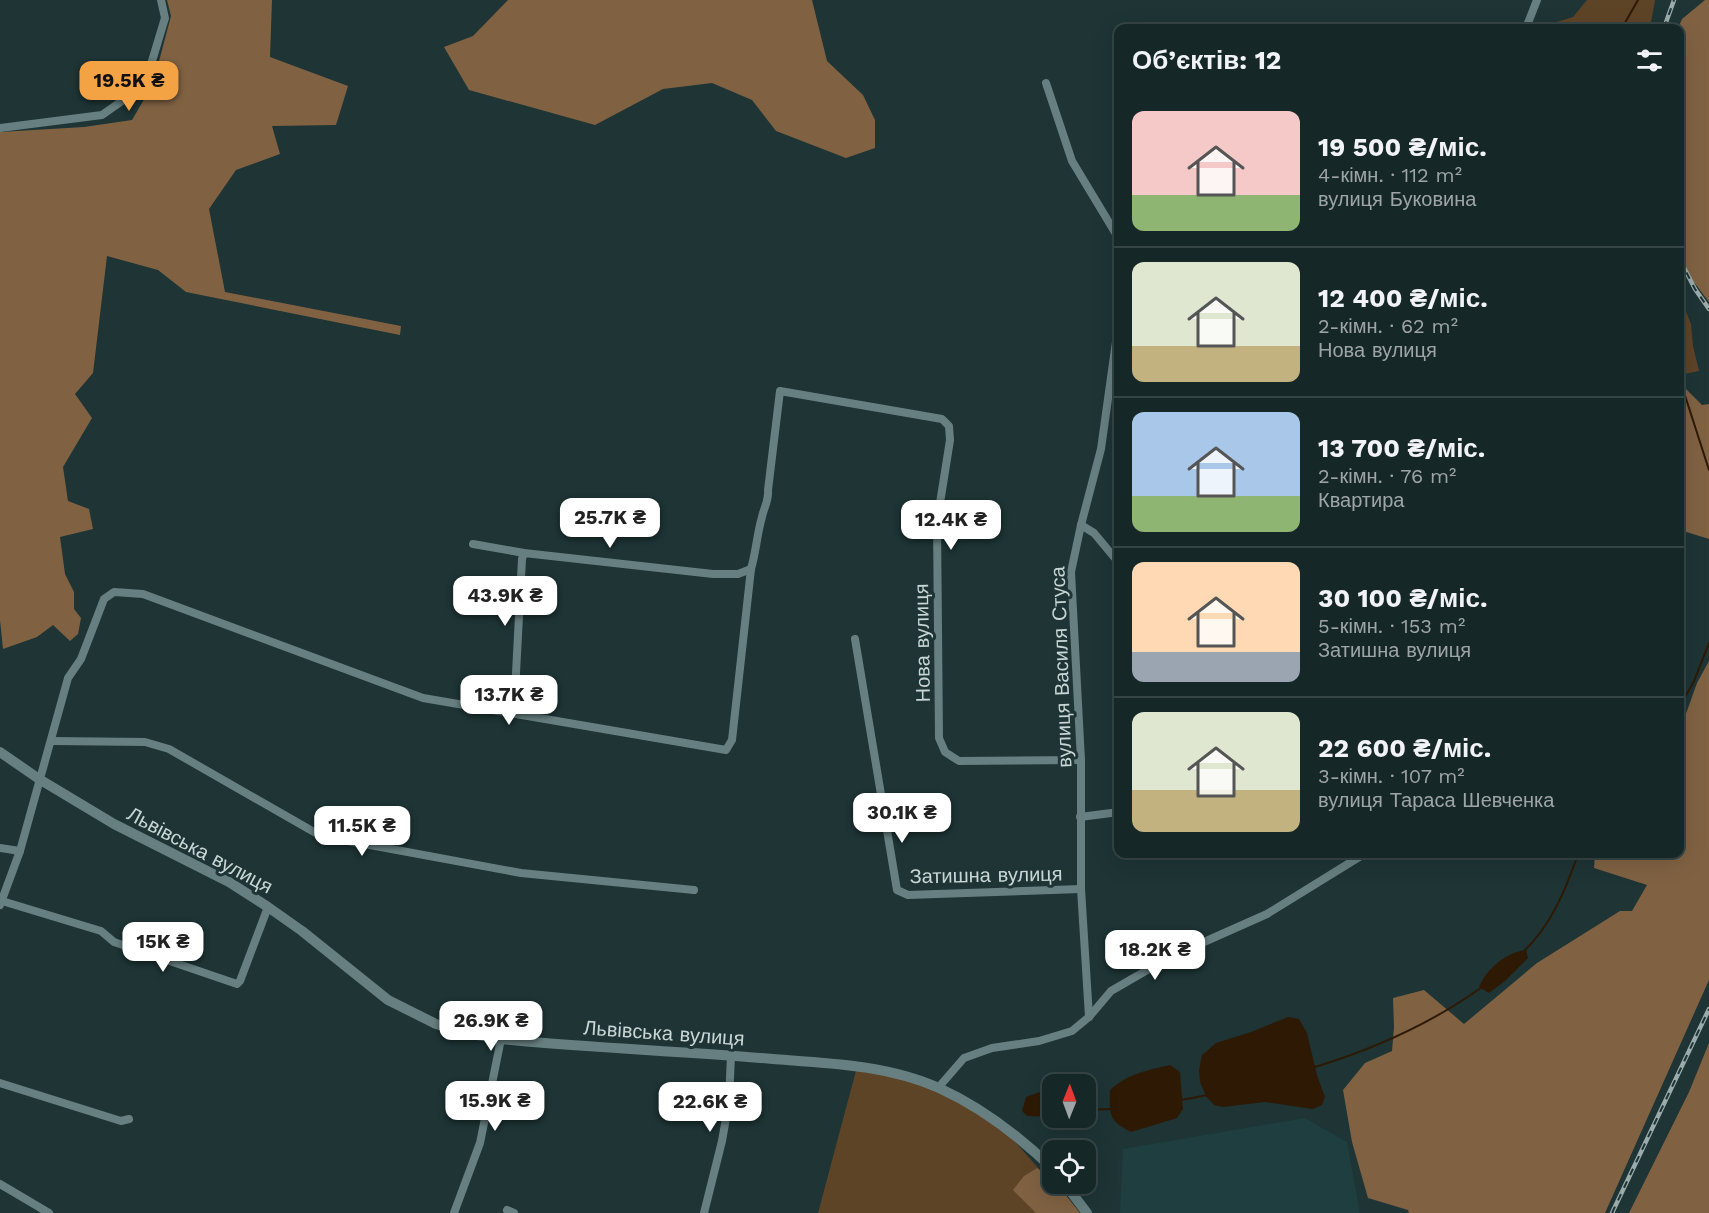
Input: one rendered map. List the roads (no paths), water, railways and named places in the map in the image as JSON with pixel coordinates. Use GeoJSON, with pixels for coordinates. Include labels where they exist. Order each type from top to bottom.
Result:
{"type":"FeatureCollection","features":[{"type":"Feature","properties":{"kind":"main road","name":"Львівська вулиця"},"geometry":{"type":"LineString","coordinates":[[0,752],[39,779],[114,824],[229,882],[302,931],[388,1000],[436,1024],[466,1033],[501,1039],[841,1064],[901,1074],[938,1088],[1003,1125],[1042,1158]]}},
{"type":"Feature","properties":{"kind":"main road"},"geometry":{"type":"LineString","coordinates":[[1073,1194],[1087,1213]]}},
{"type":"Feature","properties":{"kind":"street"},"geometry":{"type":"LineString","coordinates":[[0,128],[102,115],[139,89],[146,81],[165,18],[161,0]]}},
{"type":"Feature","properties":{"kind":"street"},"geometry":{"type":"LineString","coordinates":[[1528,24],[1537,0]]}},
{"type":"Feature","properties":{"kind":"street"},"geometry":{"type":"LineString","coordinates":[[1046,83],[1072,161],[1114,231]]}},
{"type":"Feature","properties":{"kind":"street","name":"Нова вулиця"},"geometry":{"type":"LineString","coordinates":[[751,569],[762,516],[768,500],[780,392],[942,418],[949,426],[950,440],[937,522],[939,738],[945,752],[959,761],[1081,760]]}},
{"type":"Feature","properties":{"kind":"street","name":"вулиця Василя Стуса"},"geometry":{"type":"LineString","coordinates":[[1089,1017],[1081,889],[1081,760],[1071,572],[1114,393]]}},
{"type":"Feature","properties":{"kind":"street"},"geometry":{"type":"LineString","coordinates":[[1081,525],[1094,533],[1114,557]]}},
{"type":"Feature","properties":{"kind":"street"},"geometry":{"type":"LineString","coordinates":[[268,907],[237,984],[114,942],[101,931],[1,903],[20,851],[68,678],[81,659],[104,599],[114,592],[143,594],[423,698],[726,750],[732,740],[751,569],[738,574],[713,574],[524,553],[473,544]]}},
{"type":"Feature","properties":{"kind":"street"},"geometry":{"type":"LineString","coordinates":[[507,712],[514,702],[524,553]]}},
{"type":"Feature","properties":{"kind":"street","name":"Затишна вулиця"},"geometry":{"type":"LineString","coordinates":[[855,639],[897,890],[909,895],[1081,889]]}},
{"type":"Feature","properties":{"kind":"street"},"geometry":{"type":"LineString","coordinates":[[52,741],[144,742],[169,749],[321,836],[521,873],[694,890]]}},
{"type":"Feature","properties":{"kind":"street"},"geometry":{"type":"LineString","coordinates":[[1080,817],[1114,813]]}},
{"type":"Feature","properties":{"kind":"street"},"geometry":{"type":"LineString","coordinates":[[0,848],[20,851]]}},
{"type":"Feature","properties":{"kind":"street"},"geometry":{"type":"LineString","coordinates":[[938,1088],[964,1059],[992,1048],[1039,1041],[1072,1031],[1089,1017],[1111,991],[1168,958],[1267,914],[1358,858]]}},
{"type":"Feature","properties":{"kind":"street"},"geometry":{"type":"LineString","coordinates":[[454,1213],[480,1143],[501,1039]]}},
{"type":"Feature","properties":{"kind":"street"},"geometry":{"type":"LineString","coordinates":[[704,1213],[728,1111],[731,1055]]}},
{"type":"Feature","properties":{"kind":"street"},"geometry":{"type":"LineString","coordinates":[[0,1083],[121,1121],[129,1119]]}},
{"type":"Feature","properties":{"kind":"street"},"geometry":{"type":"LineString","coordinates":[[0,1184],[50,1213]]}},
{"type":"Feature","properties":{"kind":"waterway"},"geometry":{"type":"LineString","coordinates":[[1624,24],[1638,0]]}},
{"type":"Feature","properties":{"kind":"waterway"},"geometry":{"type":"LineString","coordinates":[[1684,392],[1709,470]]}},
{"type":"Feature","properties":{"kind":"waterway"},"geometry":{"type":"LineString","coordinates":[[1684,699],[1694,681],[1709,643]]}},
{"type":"Feature","properties":{"kind":"waterway"},"geometry":{"type":"LineString","coordinates":[[1523,952],[1550,919],[1563,894],[1576,858]]}},
{"type":"Feature","properties":{"kind":"waterway"},"geometry":{"type":"LineString","coordinates":[[1315,1067],[1402,1034],[1482,987]]}},
{"type":"Feature","properties":{"kind":"waterway"},"geometry":{"type":"LineString","coordinates":[[1181,1100],[1208,1095]]}},
{"type":"Feature","properties":{"kind":"waterway"},"geometry":{"type":"LineString","coordinates":[[1096,1110],[1110,1109]]}},
{"type":"Feature","properties":{"kind":"railway"},"geometry":{"type":"LineString","coordinates":[[1665,24],[1674,0]]}},
{"type":"Feature","properties":{"kind":"railway"},"geometry":{"type":"LineString","coordinates":[[1684,268],[1709,309]]}},
{"type":"Feature","properties":{"kind":"railway"},"geometry":{"type":"LineString","coordinates":[[1612,1213],[1709,1009]]}}]}
